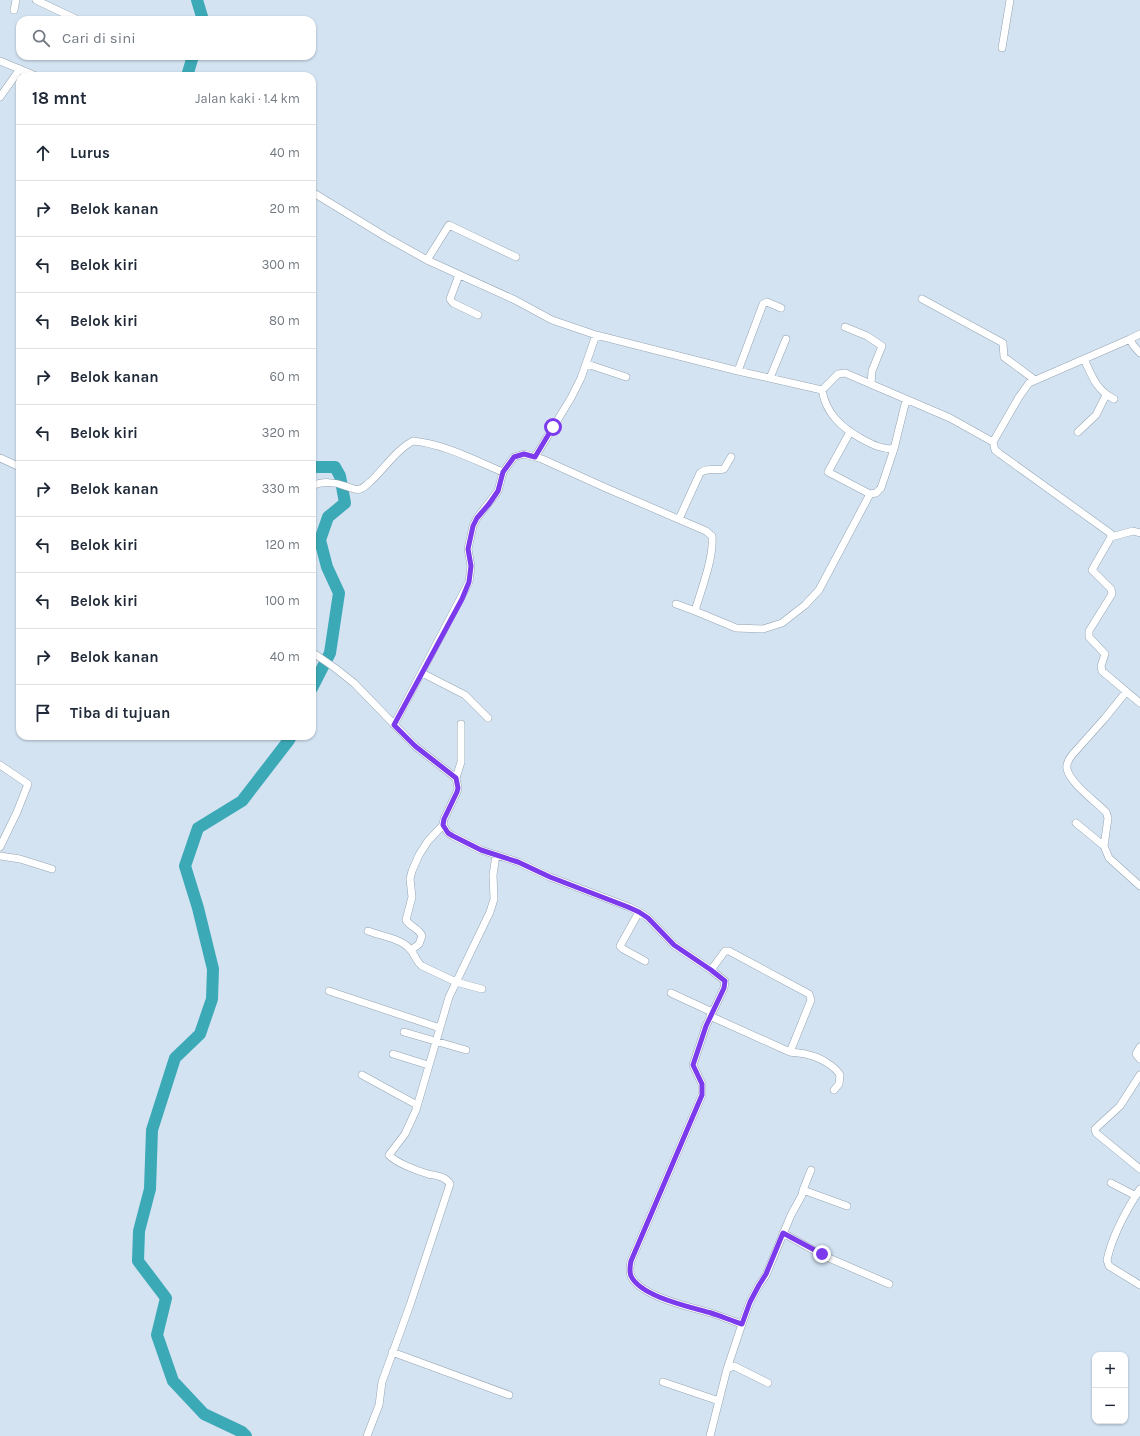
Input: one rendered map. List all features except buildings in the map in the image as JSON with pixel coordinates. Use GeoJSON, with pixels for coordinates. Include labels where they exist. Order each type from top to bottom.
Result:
{"type":"FeatureCollection","features":[{"type":"Feature","properties":{"kind":"street"},"geometry":{"type":"LineString","coordinates":[[14,10],[16,0]]}},
{"type":"Feature","properties":{"kind":"street"},"geometry":{"type":"LineString","coordinates":[[36,0],[70,16]]}},
{"type":"Feature","properties":{"kind":"street"},"geometry":{"type":"LineString","coordinates":[[1002,48],[1010,0]]}},
{"type":"Feature","properties":{"kind":"street"},"geometry":{"type":"LineString","coordinates":[[0,61],[27,72]]}},
{"type":"Feature","properties":{"kind":"street"},"geometry":{"type":"LineString","coordinates":[[0,97],[16,75]]}},
{"type":"Feature","properties":{"kind":"street"},"geometry":{"type":"LineString","coordinates":[[316,194],[427,260],[515,300],[541,315],[596,335],[738,371],[822,390]]}},
{"type":"Feature","properties":{"kind":"street"},"geometry":{"type":"LineString","coordinates":[[427,260],[449,225],[516,257]]}},
{"type":"Feature","properties":{"kind":"street"},"geometry":{"type":"LineString","coordinates":[[459,275],[450,299],[453,303],[478,315]]}},
{"type":"Feature","properties":{"kind":"street"},"geometry":{"type":"LineString","coordinates":[[922,299],[1003,343],[1004,357],[1035,380]]}},
{"type":"Feature","properties":{"kind":"street"},"geometry":{"type":"LineString","coordinates":[[738,371],[763,304],[767,302],[781,308]]}},
{"type":"Feature","properties":{"kind":"street"},"geometry":{"type":"LineString","coordinates":[[845,327],[867,336],[882,346],[872,371],[871,384]]}},
{"type":"Feature","properties":{"kind":"street"},"geometry":{"type":"LineString","coordinates":[[1111,537],[1110,533],[1106,529],[995,450],[993,442],[1024,388],[1035,380],[1140,334]]}},
{"type":"Feature","properties":{"kind":"street"},"geometry":{"type":"LineString","coordinates":[[535,457],[571,398],[587,364],[596,335]]}},
{"type":"Feature","properties":{"kind":"street"},"geometry":{"type":"LineString","coordinates":[[770,378],[786,339]]}},
{"type":"Feature","properties":{"kind":"street"},"geometry":{"type":"LineString","coordinates":[[1130,339],[1140,353]]}},
{"type":"Feature","properties":{"kind":"street"},"geometry":{"type":"LineString","coordinates":[[1084,359],[1095,383],[1106,395],[1114,399]]}},
{"type":"Feature","properties":{"kind":"street"},"geometry":{"type":"LineString","coordinates":[[587,364],[626,377]]}},
{"type":"Feature","properties":{"kind":"street"},"geometry":{"type":"LineString","coordinates":[[822,390],[838,374],[842,373],[950,418],[993,442]]}},
{"type":"Feature","properties":{"kind":"street"},"geometry":{"type":"LineString","coordinates":[[822,390],[824,400],[832,415],[850,432],[875,446],[883,449],[894,449]]}},
{"type":"Feature","properties":{"kind":"street"},"geometry":{"type":"LineString","coordinates":[[1078,432],[1096,415],[1106,395]]}},
{"type":"Feature","properties":{"kind":"street"},"geometry":{"type":"LineString","coordinates":[[850,432],[828,472],[870,494],[876,493],[881,488],[894,449],[906,400]]}},
{"type":"Feature","properties":{"kind":"street"},"geometry":{"type":"LineString","coordinates":[[316,485],[340,484],[356,490],[361,489],[379,474],[402,449],[413,441],[428,443],[503,472]]}},
{"type":"Feature","properties":{"kind":"street"},"geometry":{"type":"LineString","coordinates":[[394,725],[469,582],[471,566],[468,549],[473,526],[477,518],[498,491],[503,472],[514,457],[520,454],[542,458],[606,488],[706,531],[712,536],[712,544],[705,579],[695,611]]}},
{"type":"Feature","properties":{"kind":"street"},"geometry":{"type":"LineString","coordinates":[[679,519],[700,473],[708,469],[720,470],[724,468],[731,457]]}},
{"type":"Feature","properties":{"kind":"street"},"geometry":{"type":"LineString","coordinates":[[0,458],[16,464]]}},
{"type":"Feature","properties":{"kind":"street"},"geometry":{"type":"LineString","coordinates":[[676,604],[736,628],[763,629],[782,623],[815,595],[870,494]]}},
{"type":"Feature","properties":{"kind":"street"},"geometry":{"type":"LineString","coordinates":[[1140,533],[1133,530],[1111,537],[1092,570],[1111,589],[1112,594],[1088,631],[1089,637],[1105,654],[1101,666],[1102,671],[1140,703]]}},
{"type":"Feature","properties":{"kind":"street"},"geometry":{"type":"LineString","coordinates":[[316,655],[336,668],[354,683],[415,746],[456,778]]}},
{"type":"Feature","properties":{"kind":"street"},"geometry":{"type":"LineString","coordinates":[[422,673],[465,695],[488,718]]}},
{"type":"Feature","properties":{"kind":"street"},"geometry":{"type":"LineString","coordinates":[[1104,846],[1108,818],[1106,812],[1076,783],[1069,774],[1067,767],[1068,760],[1126,692]]}},
{"type":"Feature","properties":{"kind":"street"},"geometry":{"type":"LineString","coordinates":[[411,950],[419,944],[422,936],[417,929],[406,920],[412,897],[410,879],[419,855],[434,833],[443,825],[444,819],[457,792],[458,788],[456,778],[461,762],[462,724]]}},
{"type":"Feature","properties":{"kind":"street"},"geometry":{"type":"LineString","coordinates":[[0,765],[28,784],[17,812],[0,847]]}},
{"type":"Feature","properties":{"kind":"street"},"geometry":{"type":"LineString","coordinates":[[1076,823],[1104,846],[1109,858],[1140,886]]}},
{"type":"Feature","properties":{"kind":"street"},"geometry":{"type":"LineString","coordinates":[[443,825],[448,833],[481,850],[518,862],[550,877],[622,904],[639,912],[648,918],[674,945],[725,981],[703,1034],[693,1065],[702,1084],[702,1095],[638,1243],[631,1261],[630,1270],[631,1276],[646,1290],[675,1303],[712,1313],[742,1324]]}},
{"type":"Feature","properties":{"kind":"street"},"geometry":{"type":"LineString","coordinates":[[367,1436],[379,1405],[382,1382],[423,1267],[450,1184],[444,1178],[411,1168],[392,1158],[390,1155],[405,1134],[417,1105],[445,1007],[490,912],[494,899],[493,875],[496,855]]}},
{"type":"Feature","properties":{"kind":"street"},"geometry":{"type":"LineString","coordinates":[[0,856],[20,859],[52,869]]}},
{"type":"Feature","properties":{"kind":"street"},"geometry":{"type":"LineString","coordinates":[[639,912],[620,946],[622,949],[645,961]]}},
{"type":"Feature","properties":{"kind":"street"},"geometry":{"type":"LineString","coordinates":[[368,932],[400,942],[411,950],[422,966],[456,982],[482,989]]}},
{"type":"Feature","properties":{"kind":"street"},"geometry":{"type":"LineString","coordinates":[[711,970],[726,951],[729,951],[809,994],[811,1000],[790,1052]]}},
{"type":"Feature","properties":{"kind":"street"},"geometry":{"type":"LineString","coordinates":[[329,991],[440,1028]]}},
{"type":"Feature","properties":{"kind":"street"},"geometry":{"type":"LineString","coordinates":[[671,993],[790,1052],[815,1056],[834,1068],[840,1075],[839,1084],[834,1090]]}},
{"type":"Feature","properties":{"kind":"street"},"geometry":{"type":"LineString","coordinates":[[404,1032],[466,1050]]}},
{"type":"Feature","properties":{"kind":"street"},"geometry":{"type":"LineString","coordinates":[[1140,1047],[1136,1054],[1140,1059]]}},
{"type":"Feature","properties":{"kind":"street"},"geometry":{"type":"LineString","coordinates":[[393,1054],[428,1065]]}},
{"type":"Feature","properties":{"kind":"street"},"geometry":{"type":"LineString","coordinates":[[362,1075],[417,1105]]}},
{"type":"Feature","properties":{"kind":"street"},"geometry":{"type":"LineString","coordinates":[[1140,1075],[1120,1106],[1095,1129],[1096,1133],[1140,1169]]}},
{"type":"Feature","properties":{"kind":"street"},"geometry":{"type":"LineString","coordinates":[[710,1436],[727,1369],[750,1302],[766,1274],[783,1233],[802,1195],[811,1170]]}},
{"type":"Feature","properties":{"kind":"street"},"geometry":{"type":"LineString","coordinates":[[1111,1183],[1138,1193],[1115,1238],[1107,1260],[1109,1266],[1140,1285]]}},
{"type":"Feature","properties":{"kind":"street"},"geometry":{"type":"LineString","coordinates":[[803,1190],[847,1206]]}},
{"type":"Feature","properties":{"kind":"street"},"geometry":{"type":"LineString","coordinates":[[783,1233],[822,1254],[889,1284]]}},
{"type":"Feature","properties":{"kind":"street"},"geometry":{"type":"LineString","coordinates":[[392,1352],[509,1395]]}},
{"type":"Feature","properties":{"kind":"street"},"geometry":{"type":"LineString","coordinates":[[727,1369],[734,1366],[768,1383]]}},
{"type":"Feature","properties":{"kind":"street"},"geometry":{"type":"LineString","coordinates":[[663,1382],[719,1401]]}},
{"type":"Feature","properties":{"kind":"waterway"},"geometry":{"type":"LineString","coordinates":[[197,0],[202,16]]}},
{"type":"Feature","properties":{"kind":"waterway"},"geometry":{"type":"LineString","coordinates":[[188,72],[192,60]]}},
{"type":"Feature","properties":{"kind":"waterway"},"geometry":{"type":"LineString","coordinates":[[316,467],[335,467],[340,476],[345,503],[328,517],[320,540],[327,567],[339,593],[330,653],[316,680]]}},
{"type":"Feature","properties":{"kind":"waterway"},"geometry":{"type":"LineString","coordinates":[[246,1436],[242,1432],[204,1414],[173,1381],[157,1335],[166,1298],[138,1261],[139,1231],[150,1189],[152,1130],[175,1058],[200,1034],[212,999],[213,969],[198,908],[185,866],[198,828],[242,801],[289,740]]}},
{"type":"Feature","properties":{"kind":"route"},"geometry":{"type":"LineString","coordinates":[[553,427],[535,457],[524,454],[514,457],[503,472],[498,491],[477,518],[473,526],[468,549],[471,566],[469,582],[462,599],[394,725],[425,755],[456,778],[458,788],[457,792],[444,819],[443,825],[448,833],[481,850],[518,862],[550,877],[639,912],[648,918],[674,945],[725,981],[724,988],[703,1034],[693,1065],[702,1084],[702,1095],[631,1261],[631,1276],[635,1281],[646,1290],[675,1303],[712,1313],[742,1324],[750,1302],[766,1274],[783,1233],[808,1248],[822,1254]]}}]}
